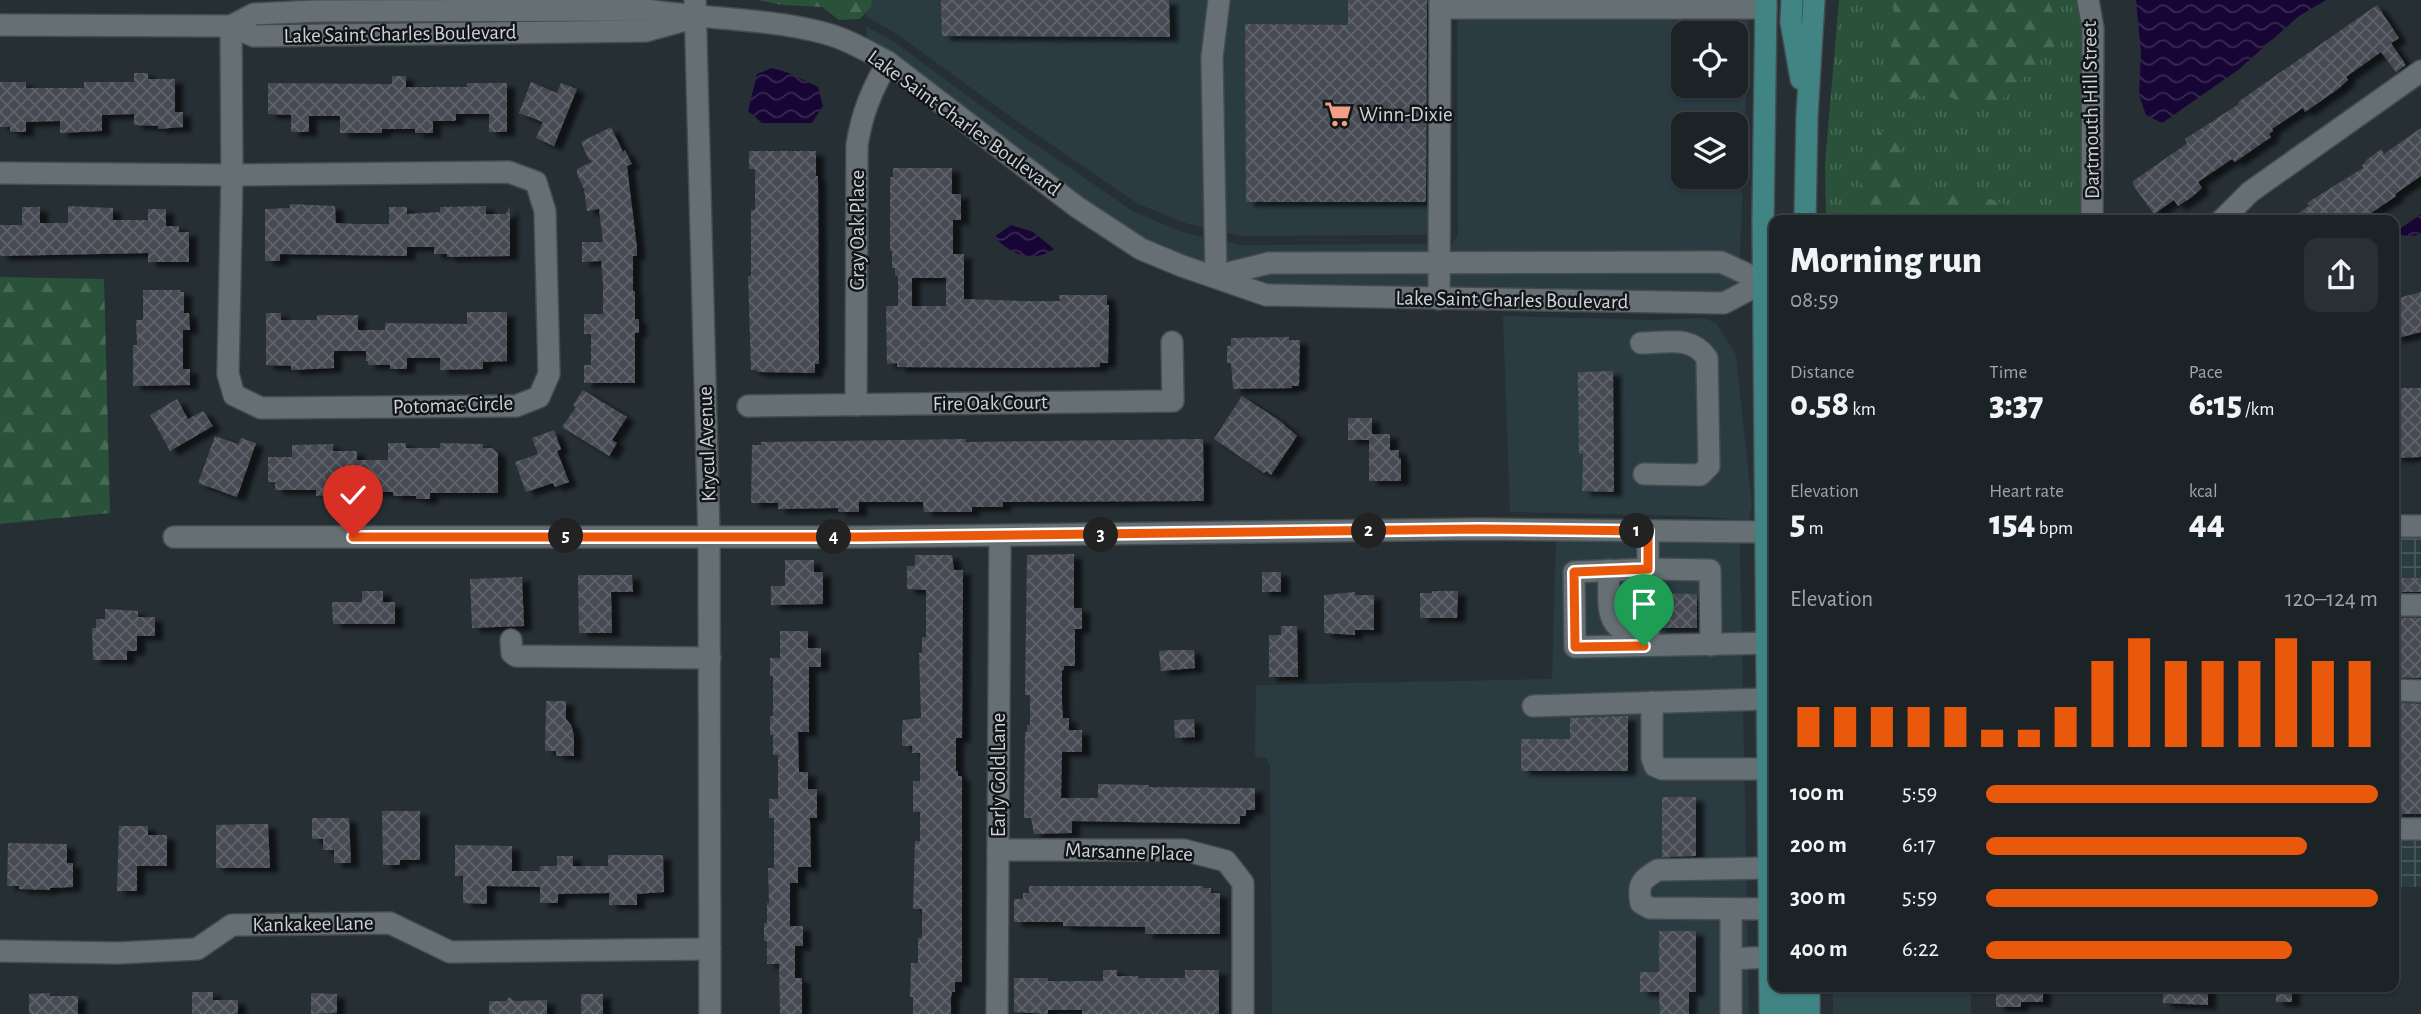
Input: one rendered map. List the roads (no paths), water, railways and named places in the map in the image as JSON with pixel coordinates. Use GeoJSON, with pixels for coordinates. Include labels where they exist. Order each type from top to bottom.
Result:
{"type":"FeatureCollection","features":[{"type":"Feature","properties":{"kind":"main road"},"geometry":{"type":"LineString","coordinates":[[1792,0],[1791,22],[1807,116]]}},
{"type":"Feature","properties":{"kind":"main road"},"geometry":{"type":"LineString","coordinates":[[1805,215],[1807,116],[1814,0]]}},
{"type":"Feature","properties":{"kind":"main road"},"geometry":{"type":"LineString","coordinates":[[1766,4],[1763,95],[1769,282],[1766,532],[1769,614]]}},
{"type":"Feature","properties":{"kind":"main road"},"geometry":{"type":"LineString","coordinates":[[1766,571],[1769,581]]}},
{"type":"Feature","properties":{"kind":"main road"},"geometry":{"type":"LineString","coordinates":[[1769,671],[1769,734]]}},
{"type":"Feature","properties":{"kind":"main road"},"geometry":{"type":"LineString","coordinates":[[1769,806],[1769,832]]}},
{"type":"Feature","properties":{"kind":"main road"},"geometry":{"type":"LineString","coordinates":[[1770,992],[1770,1014]]}},
{"type":"Feature","properties":{"kind":"main road"},"geometry":{"type":"LineString","coordinates":[[1789,992],[1789,1014]]}},
{"type":"Feature","properties":{"kind":"main road"},"geometry":{"type":"LineString","coordinates":[[1809,992],[1809,1014]]}},
{"type":"Feature","properties":{"kind":"street"},"geometry":{"type":"LineString","coordinates":[[1216,276],[1212,57],[1219,0]]}},
{"type":"Feature","properties":{"kind":"street","name":"Dartmouth Hill Street"},"geometry":{"type":"LineString","coordinates":[[2088,0],[2093,28],[2092,215]]}},
{"type":"Feature","properties":{"kind":"street"},"geometry":{"type":"LineString","coordinates":[[1439,299],[1440,4],[1766,4]]}},
{"type":"Feature","properties":{"kind":"street","name":"Lake Saint Charles Boulevard"},"geometry":{"type":"LineString","coordinates":[[0,26],[231,26],[254,14],[317,11],[695,9],[826,34],[858,46],[888,62],[1085,212],[1142,249],[1266,295],[1724,303],[1769,282]]}},
{"type":"Feature","properties":{"kind":"street","name":"Krycul Avenue"},"geometry":{"type":"LineString","coordinates":[[695,9],[709,536],[710,1014]]}},
{"type":"Feature","properties":{"kind":"street","name":"Potomac Circle"},"geometry":{"type":"LineString","coordinates":[[0,173],[232,175],[509,172],[536,182],[545,211],[549,374],[539,397],[516,407],[261,408],[234,395],[228,374],[232,175],[231,26]]}},
{"type":"Feature","properties":{"kind":"street","name":"Gray Oak Place"},"geometry":{"type":"LineString","coordinates":[[856,405],[857,145],[860,122],[868,98],[888,62]]}},
{"type":"Feature","properties":{"kind":"street"},"geometry":{"type":"LineString","coordinates":[[2227,215],[2250,192],[2421,71]]}},
{"type":"Feature","properties":{"kind":"street","name":"Lake Saint Charles Boulevard"},"geometry":{"type":"LineString","coordinates":[[1216,276],[1269,263],[1721,262],[1769,282]]}},
{"type":"Feature","properties":{"kind":"street","name":"Fire Oak Court"},"geometry":{"type":"LineString","coordinates":[[748,406],[1172,401],[1172,342]]}},
{"type":"Feature","properties":{"kind":"street"},"geometry":{"type":"LineString","coordinates":[[1642,343],[1687,342],[1699,346],[1707,358],[1709,466],[1700,475],[1644,474]]}},
{"type":"Feature","properties":{"kind":"street"},"geometry":{"type":"LineString","coordinates":[[2399,526],[2421,526]]}},
{"type":"Feature","properties":{"kind":"street"},"geometry":{"type":"LineString","coordinates":[[174,537],[1000,536],[1479,529],[1766,532]]}},
{"type":"Feature","properties":{"kind":"street"},"geometry":{"type":"LineString","coordinates":[[1648,531],[1648,569]]}},
{"type":"Feature","properties":{"kind":"street","name":"Early Gold Lane"},"geometry":{"type":"LineString","coordinates":[[997,1014],[1000,536]]}},
{"type":"Feature","properties":{"kind":"street"},"geometry":{"type":"LineString","coordinates":[[1609,570],[1610,618],[1623,633],[1769,643]]}},
{"type":"Feature","properties":{"kind":"street"},"geometry":{"type":"LineString","coordinates":[[1710,570],[1711,640],[1575,647],[1574,572],[1710,570]]}},
{"type":"Feature","properties":{"kind":"street"},"geometry":{"type":"LineString","coordinates":[[2399,605],[2421,605]]}},
{"type":"Feature","properties":{"kind":"street"},"geometry":{"type":"LineString","coordinates":[[511,640],[512,653],[516,656],[710,659]]}},
{"type":"Feature","properties":{"kind":"street"},"geometry":{"type":"LineString","coordinates":[[2399,690],[2421,691]]}},
{"type":"Feature","properties":{"kind":"street"},"geometry":{"type":"LineString","coordinates":[[1533,706],[1767,699]]}},
{"type":"Feature","properties":{"kind":"street"},"geometry":{"type":"LineString","coordinates":[[1652,702],[1652,758],[1655,766],[1662,769],[1769,770]]}},
{"type":"Feature","properties":{"kind":"street"},"geometry":{"type":"LineString","coordinates":[[2399,829],[2421,829]]}},
{"type":"Feature","properties":{"kind":"street","name":"Marsanne Place"},"geometry":{"type":"LineString","coordinates":[[998,850],[1184,850],[1226,861],[1243,883],[1243,1014]]}},
{"type":"Feature","properties":{"kind":"street"},"geometry":{"type":"LineString","coordinates":[[1769,858],[1658,870],[1645,878],[1639,891],[1642,903],[1650,908],[1769,909]]}},
{"type":"Feature","properties":{"kind":"street"},"geometry":{"type":"LineString","coordinates":[[1731,909],[1731,1014]]}},
{"type":"Feature","properties":{"kind":"street","name":"Kankakee Lane"},"geometry":{"type":"LineString","coordinates":[[0,951],[118,953],[197,949],[232,925],[390,923],[450,952],[710,949]]}},
{"type":"Feature","properties":{"kind":"street"},"geometry":{"type":"LineString","coordinates":[[1731,959],[1769,957]]}},
{"type":"Feature","properties":{"kind":"water"},"geometry":{"type":"Polygon","coordinates":[[[2136,0],[2326,0],[2299,16],[2238,70],[2162,123],[2146,115],[2139,95],[2141,52],[2136,0]]]}},
{"type":"Feature","properties":{"kind":"water"},"geometry":{"type":"Polygon","coordinates":[[[772,68],[818,87],[823,106],[812,123],[762,123],[748,111],[757,74],[772,68]]]}},
{"type":"Feature","properties":{"kind":"water"},"geometry":{"type":"Polygon","coordinates":[[[2421,214],[2421,235],[2399,234],[2399,229],[2421,214]]]}},
{"type":"Feature","properties":{"kind":"water"},"geometry":{"type":"Polygon","coordinates":[[[1011,225],[1033,232],[1054,249],[1038,256],[1015,252],[994,237],[1011,225]]]}},
{"type":"Feature","properties":{"kind":"place","name":"Winn-Dixie"},"geometry":{"type":"Point","coordinates":[1338,114]}}]}
